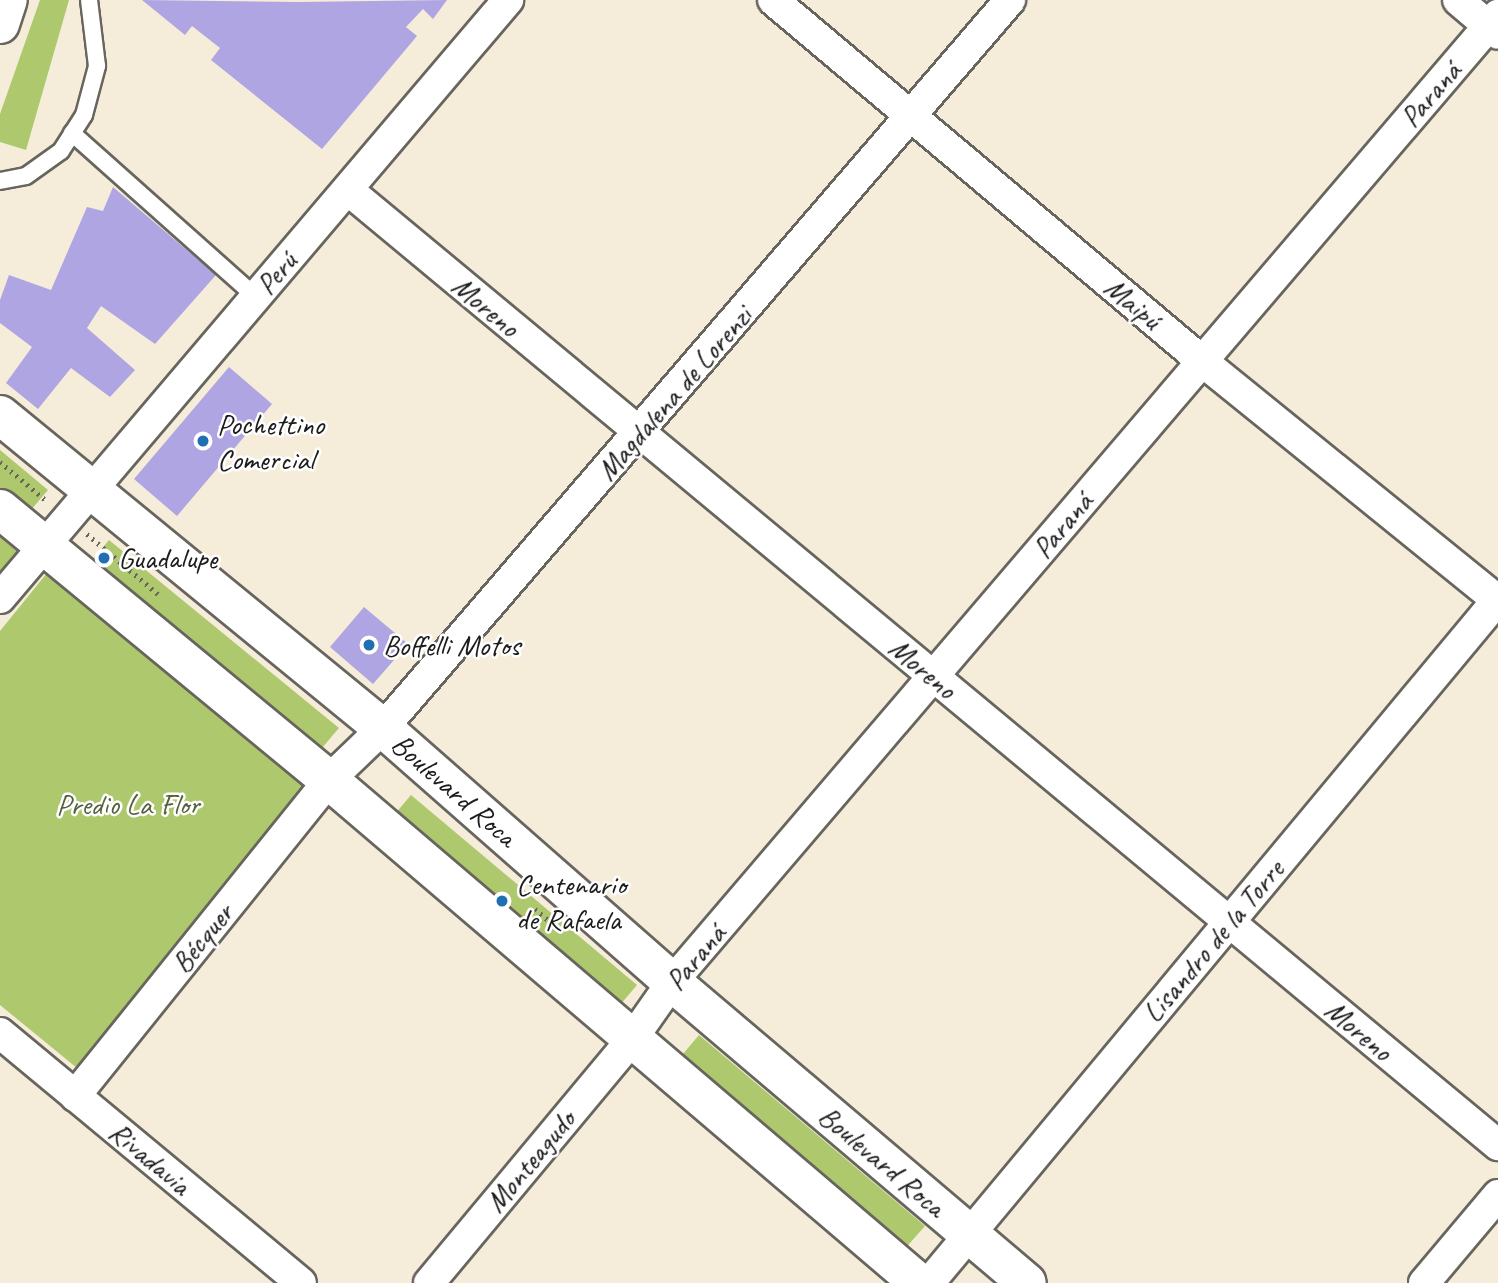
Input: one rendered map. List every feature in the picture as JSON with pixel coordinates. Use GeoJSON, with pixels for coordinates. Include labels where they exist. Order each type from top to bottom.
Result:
{"type":"FeatureCollection","features":[{"type":"Feature","properties":{"kind":"main road"},"geometry":{"type":"LineString","coordinates":[[0,24],[8,0]]}},
{"type":"Feature","properties":{"kind":"main road","name":"Boulevard Roca"},"geometry":{"type":"LineString","coordinates":[[0,415],[383,728],[672,982],[1027,1283]]}},
{"type":"Feature","properties":{"kind":"main road"},"geometry":{"type":"LineString","coordinates":[[0,509],[329,780],[919,1283]]}},
{"type":"Feature","properties":{"kind":"street","name":"Perú"},"geometry":{"type":"LineString","coordinates":[[0,598],[508,0]]}},
{"type":"Feature","properties":{"kind":"street","name":"Maipú"},"geometry":{"type":"LineString","coordinates":[[773,0],[1202,361],[1498,600]]}},
{"type":"Feature","properties":{"kind":"street","name":"Magdalena de Lorenzi"},"geometry":{"type":"LineString","coordinates":[[329,780],[383,728],[640,433],[1010,0]]}},
{"type":"Feature","properties":{"kind":"street"},"geometry":{"type":"LineString","coordinates":[[1458,0],[1495,25]]}},
{"type":"Feature","properties":{"kind":"street","name":"Paraná"},"geometry":{"type":"LineString","coordinates":[[632,1039],[672,982],[1202,361],[1495,25]]}},
{"type":"Feature","properties":{"kind":"street","name":"Moreno"},"geometry":{"type":"LineString","coordinates":[[348,190],[1498,1145]]}},
{"type":"Feature","properties":{"kind":"street","name":"Lisandro de la Torre"},"geometry":{"type":"LineString","coordinates":[[929,1283],[1498,600]]}},
{"type":"Feature","properties":{"kind":"street","name":"Bécquer"},"geometry":{"type":"LineString","coordinates":[[75,1096],[329,780]]}},
{"type":"Feature","properties":{"kind":"street","name":"Rivadavia"},"geometry":{"type":"LineString","coordinates":[[0,1033],[301,1283]]}},
{"type":"Feature","properties":{"kind":"street","name":"Monteagudo"},"geometry":{"type":"LineString","coordinates":[[429,1283],[632,1039]]}},
{"type":"Feature","properties":{"kind":"street"},"geometry":{"type":"LineString","coordinates":[[1423,1283],[1498,1195]]}},
{"type":"Feature","properties":{"kind":"lane"},"geometry":{"type":"LineString","coordinates":[[0,181],[26,176],[61,151],[84,114],[97,66],[93,12],[89,0]]}},
{"type":"Feature","properties":{"kind":"lane"},"geometry":{"type":"LineString","coordinates":[[72,134],[256,297]]}},
{"type":"Feature","properties":{"kind":"green space"},"geometry":{"type":"Polygon","coordinates":[[[40,0],[69,0],[26,150],[0,142],[0,114],[40,0]]]}},
{"type":"Feature","properties":{"kind":"green space"},"geometry":{"type":"Polygon","coordinates":[[[0,450],[48,490],[25,517],[0,496],[0,450]]]}},
{"type":"Feature","properties":{"kind":"green space"},"geometry":{"type":"Polygon","coordinates":[[[0,535],[17,550],[15,574],[0,592],[0,535]]]}},
{"type":"Feature","properties":{"kind":"green space"},"geometry":{"type":"Polygon","coordinates":[[[109,540],[339,728],[316,755],[87,566],[109,540]]]}},
{"type":"Feature","properties":{"kind":"green space","name":"Predio La Flor"},"geometry":{"type":"Polygon","coordinates":[[[47,573],[308,785],[77,1068],[0,1005],[0,631],[47,573]]]}},
{"type":"Feature","properties":{"kind":"green space"},"geometry":{"type":"Polygon","coordinates":[[[411,795],[637,985],[614,1012],[389,821],[411,795]]]}},
{"type":"Feature","properties":{"kind":"green space"},"geometry":{"type":"Polygon","coordinates":[[[699,1035],[925,1226],[902,1252],[677,1061],[699,1035]]]}},
{"type":"Feature","properties":{"kind":"building"},"geometry":{"type":"Polygon","coordinates":[[[142,0],[447,0],[433,19],[423,9],[406,27],[417,36],[322,149],[211,60],[220,48],[192,26],[185,35],[142,0]]]}},
{"type":"Feature","properties":{"kind":"building"},"geometry":{"type":"Polygon","coordinates":[[[113,187],[216,275],[155,344],[101,306],[87,328],[135,370],[110,397],[71,368],[38,409],[6,383],[32,347],[0,323],[0,300],[9,275],[51,290],[87,207],[103,211],[113,187]]]}},
{"type":"Feature","properties":{"kind":"building","name":"Pochettino Comercial"},"geometry":{"type":"Polygon","coordinates":[[[229,367],[272,404],[177,516],[134,479],[229,367]]]}},
{"type":"Feature","properties":{"kind":"building","name":"Boffelli Motos"},"geometry":{"type":"Polygon","coordinates":[[[364,607],[408,644],[373,684],[330,647],[364,607]]]}},
{"type":"Feature","properties":{"kind":"place","name":"Pochettino Comercial"},"geometry":{"type":"Point","coordinates":[203,441]}},
{"type":"Feature","properties":{"kind":"place","name":"Guadalupe"},"geometry":{"type":"Point","coordinates":[104,558]}},
{"type":"Feature","properties":{"kind":"place","name":"Boffelli Motos"},"geometry":{"type":"Point","coordinates":[369,645]}},
{"type":"Feature","properties":{"kind":"place","name":"Centenario de Rafaela"},"geometry":{"type":"Point","coordinates":[502,901]}}]}
